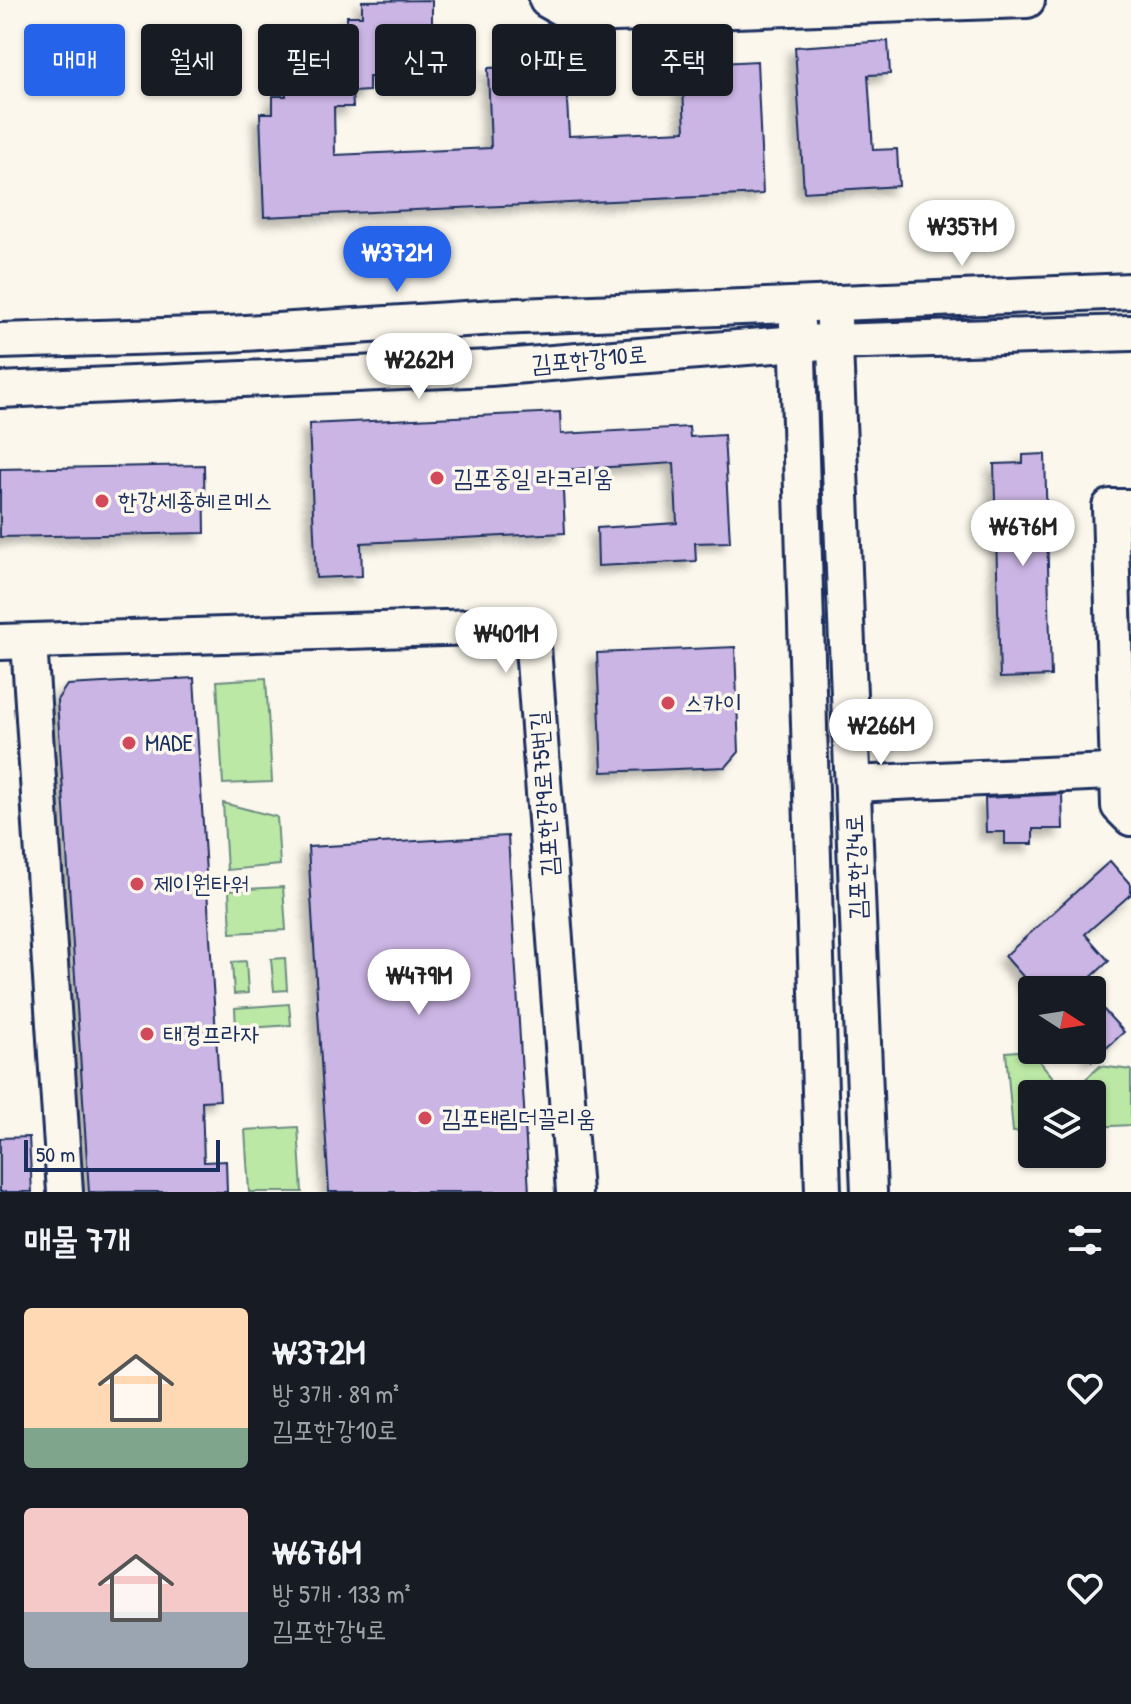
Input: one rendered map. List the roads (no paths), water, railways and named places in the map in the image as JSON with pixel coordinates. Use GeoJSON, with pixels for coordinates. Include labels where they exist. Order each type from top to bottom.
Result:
{"type":"FeatureCollection","features":[{"type":"Feature","properties":{"kind":"street"},"geometry":{"type":"LineString","coordinates":[[547,0],[570,13],[585,15],[1027,0]]}},
{"type":"Feature","properties":{"kind":"street","name":"김포한강10로"},"geometry":{"type":"LineString","coordinates":[[0,341],[229,334],[796,303],[1131,291]]}},
{"type":"Feature","properties":{"kind":"street","name":"김포한강4로"},"geometry":{"type":"LineString","coordinates":[[833,302],[869,1192]]}},
{"type":"Feature","properties":{"kind":"street","name":"김포한강4로"},"geometry":{"type":"LineString","coordinates":[[796,303],[823,1192]]}},
{"type":"Feature","properties":{"kind":"street","name":"김포한강10로"},"geometry":{"type":"LineString","coordinates":[[0,390],[490,368],[798,343],[1131,333]]}},
{"type":"Feature","properties":{"kind":"street"},"geometry":{"type":"LineString","coordinates":[[1131,507],[1110,507],[1124,657],[1125,771],[1119,806],[1131,818]]}},
{"type":"Feature","properties":{"kind":"street","name":"김포한강9로75번길"},"geometry":{"type":"LineString","coordinates":[[15,642],[507,626],[533,647],[574,1192]]}},
{"type":"Feature","properties":{"kind":"street"},"geometry":{"type":"LineString","coordinates":[[15,642],[65,1192]]}},
{"type":"Feature","properties":{"kind":"street"},"geometry":{"type":"LineString","coordinates":[[853,784],[1125,771]]}},
{"type":"Feature","properties":{"kind":"place","name":"김포중일 라크리움"},"geometry":{"type":"Point","coordinates":[437,478]}},
{"type":"Feature","properties":{"kind":"place","name":"한강세종헤르메스"},"geometry":{"type":"Point","coordinates":[102,501]}},
{"type":"Feature","properties":{"kind":"place","name":"스카이"},"geometry":{"type":"Point","coordinates":[668,703]}},
{"type":"Feature","properties":{"kind":"place","name":"MADE"},"geometry":{"type":"Point","coordinates":[129,743]}},
{"type":"Feature","properties":{"kind":"place","name":"제이원타워"},"geometry":{"type":"Point","coordinates":[137,884]}},
{"type":"Feature","properties":{"kind":"place","name":"태경프라자"},"geometry":{"type":"Point","coordinates":[147,1034]}},
{"type":"Feature","properties":{"kind":"place","name":"김포태림더끌리움"},"geometry":{"type":"Point","coordinates":[425,1118]}}]}
